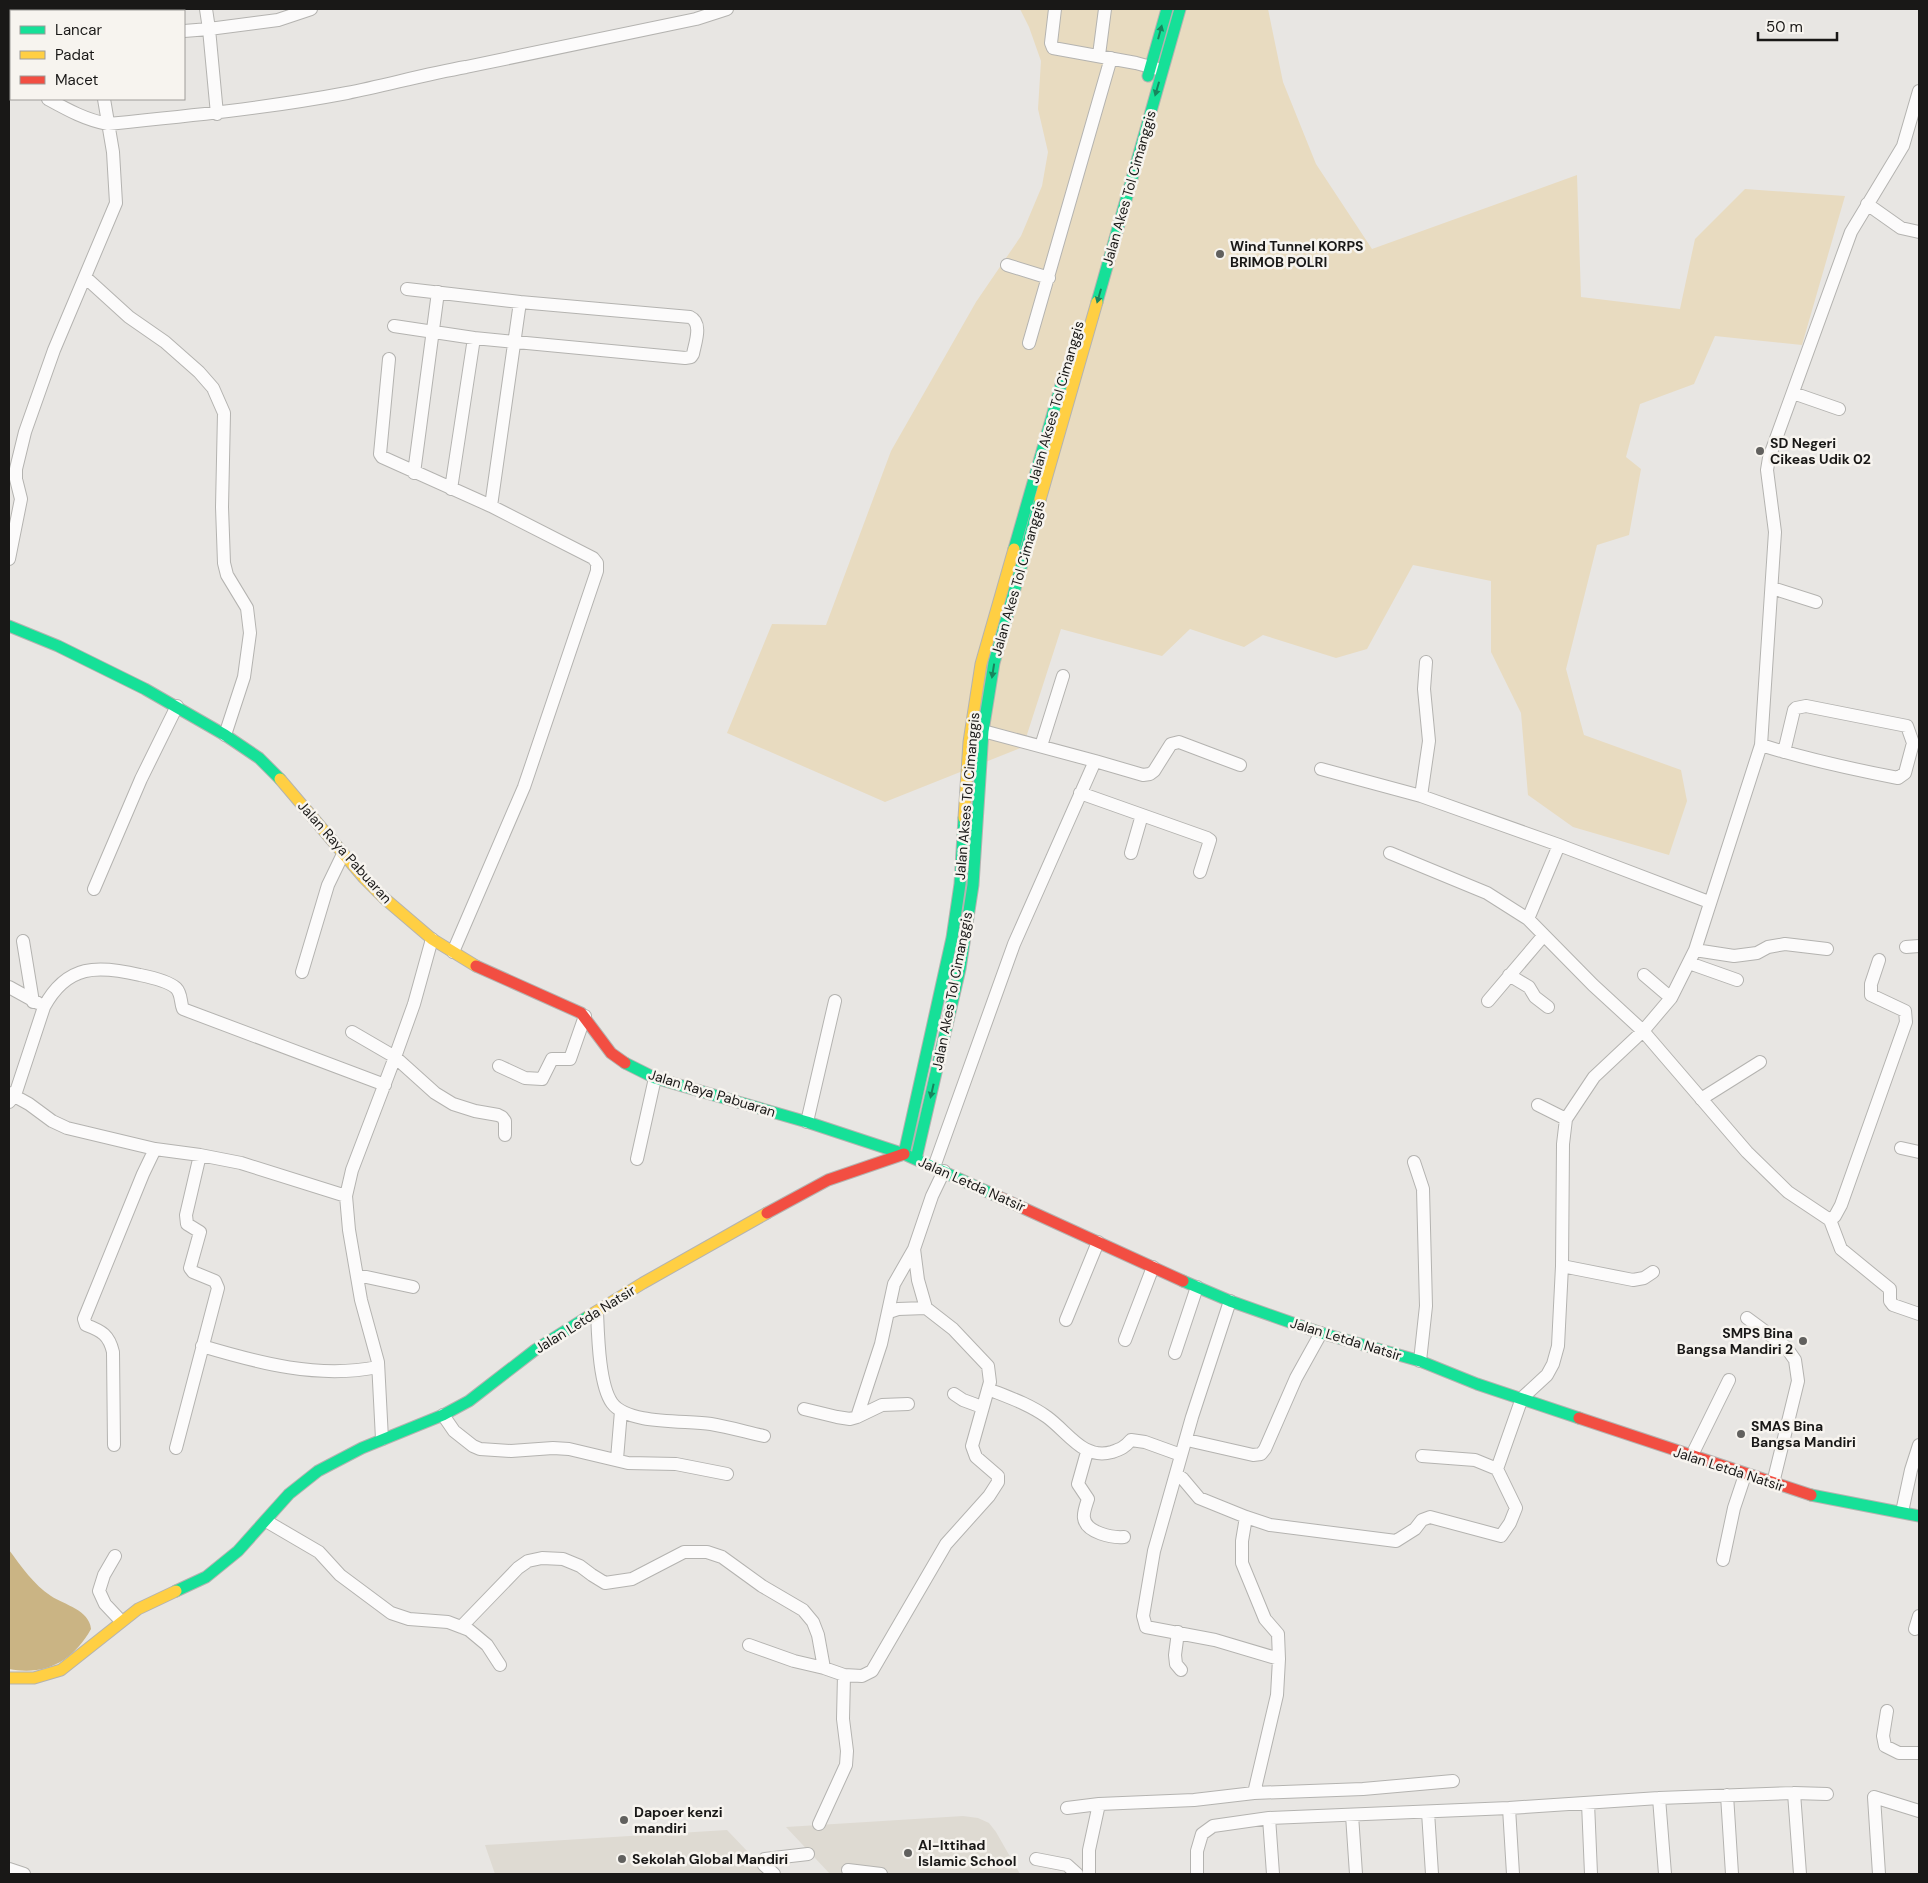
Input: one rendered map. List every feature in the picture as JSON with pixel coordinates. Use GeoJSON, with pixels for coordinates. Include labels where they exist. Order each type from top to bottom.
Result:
{"type":"FeatureCollection","features":[{"type":"Feature","properties":{"kind":"main road"},"geometry":{"type":"LineString","coordinates":[[1146,86],[1157,69],[1166,9]]}},
{"type":"Feature","properties":{"kind":"main road","name":"Jalan Akes Tol Cimanggis"},"geometry":{"type":"LineString","coordinates":[[916,1159],[963,950],[973,885],[983,731],[994,663],[1157,69],[1180,9]]}},
{"type":"Feature","properties":{"kind":"main road","name":"Jalan Akses Tol Cimanggis"},"geometry":{"type":"LineString","coordinates":[[904,1154],[952,938],[960,884],[969,742],[981,664],[1077,330]]}},
{"type":"Feature","properties":{"kind":"main road","name":"Jalan Raya Pabuaran"},"geometry":{"type":"LineString","coordinates":[[9,626],[103,666],[177,706],[225,736],[269,767],[343,854],[384,898],[432,939],[483,970],[575,1009],[585,1016],[611,1053],[625,1063],[655,1078],[807,1122],[904,1154]]}},
{"type":"Feature","properties":{"kind":"main road","name":"Jalan Letda Natsir"},"geometry":{"type":"LineString","coordinates":[[9,1678],[48,1676],[61,1670],[74,1662],[122,1621],[147,1604],[206,1577],[238,1551],[289,1494],[304,1481],[331,1464],[382,1439],[443,1415],[469,1401],[535,1350],[698,1251],[801,1194],[828,1180],[904,1154],[1230,1301],[1321,1333],[1420,1362],[1478,1384],[1745,1475],[1815,1496],[1919,1516]]}},
{"type":"Feature","properties":{"kind":"street"},"geometry":{"type":"LineString","coordinates":[[206,9],[217,114]]}},
{"type":"Feature","properties":{"kind":"street"},"geometry":{"type":"LineString","coordinates":[[185,31],[278,20],[311,9]]}},
{"type":"Feature","properties":{"kind":"street"},"geometry":{"type":"LineString","coordinates":[[50,100],[80,116],[108,124],[217,114],[348,92],[428,74],[466,68],[696,19],[727,9]]}},
{"type":"Feature","properties":{"kind":"street"},"geometry":{"type":"LineString","coordinates":[[1055,9],[1051,43],[1054,48],[1105,56],[1157,69]]}},
{"type":"Feature","properties":{"kind":"street"},"geometry":{"type":"LineString","coordinates":[[1029,343],[1049,278],[1105,56],[1105,9]]}},
{"type":"Feature","properties":{"kind":"street"},"geometry":{"type":"LineString","coordinates":[[1497,1469],[1522,1398],[1546,1375],[1553,1364],[1558,1346],[1562,1266],[1563,1144],[1566,1119],[1594,1077],[1643,1031],[1671,998],[1695,950],[1761,745],[1775,532],[1767,470],[1769,458],[1851,232],[1903,146],[1919,91]]}},
{"type":"Feature","properties":{"kind":"street"},"geometry":{"type":"LineString","coordinates":[[9,559],[21,499],[12,478],[17,458],[54,350],[116,203],[113,152],[104,100]]}},
{"type":"Feature","properties":{"kind":"street"},"geometry":{"type":"LineString","coordinates":[[1867,204],[1902,228],[1919,232]]}},
{"type":"Feature","properties":{"kind":"street"},"geometry":{"type":"LineString","coordinates":[[1007,265],[1049,278]]}},
{"type":"Feature","properties":{"kind":"street"},"geometry":{"type":"LineString","coordinates":[[85,277],[129,317],[165,342],[199,372],[213,388],[224,413],[222,507],[224,563],[227,575],[247,608],[250,633],[244,677],[225,736]]}},
{"type":"Feature","properties":{"kind":"street"},"geometry":{"type":"LineString","coordinates":[[394,326],[474,338],[685,358],[691,357],[693,354],[698,325],[695,319],[690,317],[520,302],[407,289]]}},
{"type":"Feature","properties":{"kind":"street"},"geometry":{"type":"LineString","coordinates":[[414,473],[438,292]]}},
{"type":"Feature","properties":{"kind":"street"},"geometry":{"type":"LineString","coordinates":[[491,506],[520,302]]}},
{"type":"Feature","properties":{"kind":"street"},"geometry":{"type":"LineString","coordinates":[[451,489],[474,338]]}},
{"type":"Feature","properties":{"kind":"street"},"geometry":{"type":"LineString","coordinates":[[389,359],[380,454],[382,457],[491,506],[593,558],[597,564],[597,571],[524,787],[453,952]]}},
{"type":"Feature","properties":{"kind":"street"},"geometry":{"type":"LineString","coordinates":[[1793,393],[1839,409]]}},
{"type":"Feature","properties":{"kind":"street"},"geometry":{"type":"LineString","coordinates":[[1772,588],[1816,602]]}},
{"type":"Feature","properties":{"kind":"street"},"geometry":{"type":"LineString","coordinates":[[1421,796],[1429,741],[1424,689],[1426,662]]}},
{"type":"Feature","properties":{"kind":"street"},"geometry":{"type":"LineString","coordinates":[[1041,746],[1063,676]]}},
{"type":"Feature","properties":{"kind":"street"},"geometry":{"type":"LineString","coordinates":[[94,890],[141,779],[177,706]]}},
{"type":"Feature","properties":{"kind":"street"},"geometry":{"type":"LineString","coordinates":[[1761,745],[1784,752],[1834,765],[1898,778],[1905,773],[1912,743],[1907,726],[1806,706],[1794,710],[1784,752]]}},
{"type":"Feature","properties":{"kind":"street"},"geometry":{"type":"LineString","coordinates":[[983,731],[1143,775],[1154,771],[1171,744],[1179,742],[1240,765]]}},
{"type":"Feature","properties":{"kind":"street"},"geometry":{"type":"LineString","coordinates":[[857,1417],[881,1344],[894,1284],[914,1249],[1014,944],[1094,761]]}},
{"type":"Feature","properties":{"kind":"street"},"geometry":{"type":"LineString","coordinates":[[1321,769],[1421,796],[1559,845],[1710,902]]}},
{"type":"Feature","properties":{"kind":"street"},"geometry":{"type":"LineString","coordinates":[[1080,793],[1198,834],[1210,840],[1200,872]]}},
{"type":"Feature","properties":{"kind":"street"},"geometry":{"type":"LineString","coordinates":[[1131,853],[1142,815]]}},
{"type":"Feature","properties":{"kind":"street"},"geometry":{"type":"LineString","coordinates":[[1528,919],[1559,845]]}},
{"type":"Feature","properties":{"kind":"street"},"geometry":{"type":"LineString","coordinates":[[1390,853],[1488,893],[1528,919],[1593,985],[1643,1031],[1747,1152],[1788,1192],[1830,1220],[1841,1249],[1890,1289],[1890,1301],[1893,1305],[1919,1314]]}},
{"type":"Feature","properties":{"kind":"street"},"geometry":{"type":"LineString","coordinates":[[302,972],[328,885],[343,854]]}},
{"type":"Feature","properties":{"kind":"street"},"geometry":{"type":"LineString","coordinates":[[1488,1001],[1544,935]]}},
{"type":"Feature","properties":{"kind":"street"},"geometry":{"type":"LineString","coordinates":[[382,1439],[378,1367],[357,1275],[349,1230],[346,1196],[350,1177],[414,1004],[432,939]]}},
{"type":"Feature","properties":{"kind":"street"},"geometry":{"type":"LineString","coordinates":[[22,941],[39,1004],[11,1097],[67,1128],[155,1149],[200,1155],[262,1168],[346,1196]]}},
{"type":"Feature","properties":{"kind":"street"},"geometry":{"type":"LineString","coordinates":[[1695,950],[1734,956],[1757,953],[1768,947],[1785,944],[1826,949]]}},
{"type":"Feature","properties":{"kind":"street"},"geometry":{"type":"LineString","coordinates":[[1906,948],[1919,946]]}},
{"type":"Feature","properties":{"kind":"street"},"geometry":{"type":"LineString","coordinates":[[1830,1220],[1835,1216],[1841,1205],[1906,1022],[1905,1011],[1871,995],[1871,984],[1879,960]]}},
{"type":"Feature","properties":{"kind":"street"},"geometry":{"type":"LineString","coordinates":[[1689,963],[1737,980]]}},
{"type":"Feature","properties":{"kind":"street"},"geometry":{"type":"LineString","coordinates":[[39,1004],[67,979],[100,968],[147,976],[175,987],[180,993],[183,1009],[384,1085]]}},
{"type":"Feature","properties":{"kind":"street"},"geometry":{"type":"LineString","coordinates":[[1509,975],[1529,987],[1535,997],[1548,1007]]}},
{"type":"Feature","properties":{"kind":"street"},"geometry":{"type":"LineString","coordinates":[[1644,976],[1671,998]]}},
{"type":"Feature","properties":{"kind":"street"},"geometry":{"type":"LineString","coordinates":[[9,988],[39,1004]]}},
{"type":"Feature","properties":{"kind":"street"},"geometry":{"type":"LineString","coordinates":[[807,1122],[835,1001]]}},
{"type":"Feature","properties":{"kind":"street"},"geometry":{"type":"LineString","coordinates":[[499,1066],[525,1078],[542,1079],[552,1059],[570,1059],[585,1016]]}},
{"type":"Feature","properties":{"kind":"street"},"geometry":{"type":"LineString","coordinates":[[352,1032],[395,1057],[435,1093],[453,1104],[502,1117],[505,1121],[505,1135]]}},
{"type":"Feature","properties":{"kind":"street"},"geometry":{"type":"LineString","coordinates":[[1701,1099],[1760,1062]]}},
{"type":"Feature","properties":{"kind":"street"},"geometry":{"type":"LineString","coordinates":[[638,1159],[655,1078]]}},
{"type":"Feature","properties":{"kind":"street"},"geometry":{"type":"LineString","coordinates":[[1538,1105],[1566,1119]]}},
{"type":"Feature","properties":{"kind":"street"},"geometry":{"type":"LineString","coordinates":[[1901,1148],[1919,1152]]}},
{"type":"Feature","properties":{"kind":"street"},"geometry":{"type":"LineString","coordinates":[[114,1444],[114,1352],[104,1332],[86,1325],[84,1319],[155,1149]]}},
{"type":"Feature","properties":{"kind":"street"},"geometry":{"type":"LineString","coordinates":[[176,1448],[218,1288],[212,1278],[196,1273],[190,1268],[200,1232],[187,1224],[186,1215],[200,1155]]}},
{"type":"Feature","properties":{"kind":"street"},"geometry":{"type":"LineString","coordinates":[[1414,1162],[1424,1189],[1426,1306],[1420,1362]]}},
{"type":"Feature","properties":{"kind":"street"},"geometry":{"type":"LineString","coordinates":[[1066,1320],[1098,1242]]}},
{"type":"Feature","properties":{"kind":"street"},"geometry":{"type":"LineString","coordinates":[[749,1645],[794,1661],[844,1675],[862,1676],[872,1670],[946,1544],[995,1489],[998,1482],[998,1476],[976,1457],[972,1446],[990,1382],[988,1366],[953,1329],[926,1308],[918,1280],[914,1249]]}},
{"type":"Feature","properties":{"kind":"street"},"geometry":{"type":"LineString","coordinates":[[1562,1266],[1633,1280],[1644,1278],[1653,1272]]}},
{"type":"Feature","properties":{"kind":"street"},"geometry":{"type":"LineString","coordinates":[[1125,1340],[1153,1267]]}},
{"type":"Feature","properties":{"kind":"street"},"geometry":{"type":"LineString","coordinates":[[357,1275],[413,1287]]}},
{"type":"Feature","properties":{"kind":"street"},"geometry":{"type":"LineString","coordinates":[[1175,1353],[1197,1287]]}},
{"type":"Feature","properties":{"kind":"street"},"geometry":{"type":"LineString","coordinates":[[1230,1301],[1192,1417],[1154,1551],[1142,1616],[1146,1627],[1215,1640],[1279,1659]]}},
{"type":"Feature","properties":{"kind":"street"},"geometry":{"type":"LineString","coordinates":[[889,1312],[898,1309],[926,1308]]}},
{"type":"Feature","properties":{"kind":"street"},"geometry":{"type":"LineString","coordinates":[[597,1312],[599,1345],[606,1390],[612,1402],[621,1411],[664,1422],[709,1424],[764,1436]]}},
{"type":"Feature","properties":{"kind":"street"},"geometry":{"type":"LineString","coordinates":[[1747,1318],[1786,1347],[1795,1360],[1798,1381],[1772,1483]]}},
{"type":"Feature","properties":{"kind":"street"},"geometry":{"type":"LineString","coordinates":[[1186,1440],[1253,1455],[1261,1454],[1265,1449],[1296,1378],[1321,1333]]}},
{"type":"Feature","properties":{"kind":"street"},"geometry":{"type":"LineString","coordinates":[[202,1346],[284,1368],[339,1371],[378,1367]]}},
{"type":"Feature","properties":{"kind":"street"},"geometry":{"type":"LineString","coordinates":[[1691,1457],[1729,1380]]}},
{"type":"Feature","properties":{"kind":"street"},"geometry":{"type":"LineString","coordinates":[[988,1389],[1016,1399],[1047,1417],[1087,1452],[1103,1454],[1123,1449],[1131,1440],[1145,1442],[1181,1455]]}},
{"type":"Feature","properties":{"kind":"street"},"geometry":{"type":"LineString","coordinates":[[954,1394],[982,1408]]}},
{"type":"Feature","properties":{"kind":"street"},"geometry":{"type":"LineString","coordinates":[[804,1408],[850,1419],[882,1404],[908,1404]]}},
{"type":"Feature","properties":{"kind":"street"},"geometry":{"type":"LineString","coordinates":[[617,1459],[621,1411]]}},
{"type":"Feature","properties":{"kind":"street"},"geometry":{"type":"LineString","coordinates":[[443,1415],[454,1430],[473,1446],[480,1449],[511,1451],[561,1448],[617,1459],[628,1463],[684,1465],[727,1474]]}},
{"type":"Feature","properties":{"kind":"street"},"geometry":{"type":"LineString","coordinates":[[1902,1512],[1911,1470],[1919,1446]]}},
{"type":"Feature","properties":{"kind":"street"},"geometry":{"type":"LineString","coordinates":[[1087,1452],[1078,1484],[1088,1499],[1084,1517],[1086,1524],[1098,1533],[1114,1538],[1124,1537]]}},
{"type":"Feature","properties":{"kind":"street"},"geometry":{"type":"LineString","coordinates":[[1176,1474],[1183,1479],[1199,1498],[1270,1525],[1396,1541],[1415,1529],[1422,1520],[1430,1517],[1501,1536],[1510,1523],[1516,1508],[1497,1469],[1475,1460],[1422,1456]]}},
{"type":"Feature","properties":{"kind":"street"},"geometry":{"type":"LineString","coordinates":[[1723,1560],[1734,1508],[1745,1475]]}},
{"type":"Feature","properties":{"kind":"street"},"geometry":{"type":"LineString","coordinates":[[1246,1517],[1242,1563],[1265,1619],[1278,1634],[1279,1659],[1277,1695],[1254,1792]]}},
{"type":"Feature","properties":{"kind":"street"},"geometry":{"type":"LineString","coordinates":[[266,1521],[319,1552],[340,1575],[391,1613],[409,1619],[448,1622],[469,1630],[487,1645],[500,1664]]}},
{"type":"Feature","properties":{"kind":"street"},"geometry":{"type":"LineString","coordinates":[[460,1627],[518,1568],[528,1562],[542,1558],[563,1559],[580,1566],[592,1576],[605,1583],[632,1579],[684,1552],[707,1552],[722,1558],[754,1582],[803,1610],[813,1622],[818,1635],[824,1668]]}},
{"type":"Feature","properties":{"kind":"street"},"geometry":{"type":"LineString","coordinates":[[115,1556],[102,1580],[99,1591],[105,1604],[122,1621]]}},
{"type":"Feature","properties":{"kind":"street"},"geometry":{"type":"LineString","coordinates":[[1915,1629],[1919,1616]]}},
{"type":"Feature","properties":{"kind":"street"},"geometry":{"type":"LineString","coordinates":[[1178,1632],[1175,1655],[1176,1664],[1181,1670]]}},
{"type":"Feature","properties":{"kind":"street"},"geometry":{"type":"LineString","coordinates":[[820,1824],[846,1766],[847,1751],[843,1719],[844,1675]]}},
{"type":"Feature","properties":{"kind":"street"},"geometry":{"type":"LineString","coordinates":[[1888,1712],[1883,1736],[1885,1746],[1899,1753],[1919,1753]]}},
{"type":"Feature","properties":{"kind":"street"},"geometry":{"type":"LineString","coordinates":[[1067,1808],[1100,1804],[1194,1800],[1254,1792],[1363,1789],[1452,1782]]}},
{"type":"Feature","properties":{"kind":"street"},"geometry":{"type":"LineString","coordinates":[[1794,1793],[1800,1874]]}},
{"type":"Feature","properties":{"kind":"street"},"geometry":{"type":"LineString","coordinates":[[1197,1874],[1197,1851],[1202,1834],[1213,1826],[1269,1818],[1509,1808],[1727,1795],[1827,1794]]}},
{"type":"Feature","properties":{"kind":"street"},"geometry":{"type":"LineString","coordinates":[[1727,1795],[1732,1874]]}},
{"type":"Feature","properties":{"kind":"street"},"geometry":{"type":"LineString","coordinates":[[1879,1874],[1874,1797],[1919,1812]]}},
{"type":"Feature","properties":{"kind":"street"},"geometry":{"type":"LineString","coordinates":[[1659,1798],[1665,1874]]}},
{"type":"Feature","properties":{"kind":"street"},"geometry":{"type":"LineString","coordinates":[[1588,1803],[1592,1874]]}},
{"type":"Feature","properties":{"kind":"street"},"geometry":{"type":"LineString","coordinates":[[1089,1874],[1089,1850],[1100,1804]]}},
{"type":"Feature","properties":{"kind":"street"},"geometry":{"type":"LineString","coordinates":[[1509,1808],[1513,1874]]}},
{"type":"Feature","properties":{"kind":"street"},"geometry":{"type":"LineString","coordinates":[[1428,1812],[1432,1874]]}},
{"type":"Feature","properties":{"kind":"street"},"geometry":{"type":"LineString","coordinates":[[1352,1815],[1356,1874]]}},
{"type":"Feature","properties":{"kind":"street"},"geometry":{"type":"LineString","coordinates":[[1269,1818],[1273,1874]]}},
{"type":"Feature","properties":{"kind":"street"},"geometry":{"type":"LineString","coordinates":[[774,1874],[764,1865],[765,1860],[808,1854]]}},
{"type":"Feature","properties":{"kind":"street"},"geometry":{"type":"LineString","coordinates":[[1036,1859],[1067,1865],[1077,1874]]}},
{"type":"Feature","properties":{"kind":"street"},"geometry":{"type":"LineString","coordinates":[[9,1869],[24,1874]]}},
{"type":"Feature","properties":{"kind":"street"},"geometry":{"type":"LineString","coordinates":[[848,1870],[880,1874]]}},
{"type":"Feature","properties":{"kind":"shaded area"},"geometry":{"type":"Polygon","coordinates":[[[1020,9],[1268,9],[1283,82],[1316,164],[1372,249],[1577,175],[1581,297],[1680,309],[1695,239],[1745,189],[1845,196],[1802,345],[1715,336],[1694,384],[1640,404],[1626,457],[1641,469],[1629,535],[1597,545],[1566,669],[1584,735],[1681,770],[1687,801],[1669,855],[1573,827],[1528,795],[1521,713],[1491,652],[1491,581],[1413,565],[1367,649],[1336,658],[1263,635],[1244,647],[1190,629],[1162,656],[1061,629],[1023,747],[885,802],[727,733],[772,624],[826,625],[891,451],[976,302],[1021,236],[1042,186],[1048,152],[1038,109],[1041,61],[1029,27],[1020,9]]]}},
{"type":"Feature","properties":{"kind":"shaded area"},"geometry":{"type":"Polygon","coordinates":[[[9,1550],[39,1586],[51,1596],[76,1609],[89,1622],[91,1629],[84,1640],[67,1658],[57,1664],[35,1670],[9,1669],[9,1550]]]}},
{"type":"Feature","properties":{"kind":"shaded area","name":"Al-Ittihad Islamic School"},"geometry":{"type":"Polygon","coordinates":[[[963,1816],[978,1818],[989,1823],[1020,1874],[830,1874],[786,1827],[963,1816]]]}},
{"type":"Feature","properties":{"kind":"shaded area","name":"Sekolah Global Mandiri"},"geometry":{"type":"Polygon","coordinates":[[[727,1830],[769,1874],[495,1874],[485,1845],[727,1830]]]}},
{"type":"Feature","properties":{"kind":"traffic: fast"},"geometry":{"type":"LineString","coordinates":[[1148,76],[1167,9]]}},
{"type":"Feature","properties":{"kind":"traffic: fast"},"geometry":{"type":"LineString","coordinates":[[1097,302],[1180,9]]}},
{"type":"Feature","properties":{"kind":"traffic: fast"},"geometry":{"type":"LineString","coordinates":[[1014,549],[1061,385]]}},
{"type":"Feature","properties":{"kind":"traffic: fast"},"geometry":{"type":"LineString","coordinates":[[916,1159],[960,969],[973,885],[983,731],[994,663],[1040,500]]}},
{"type":"Feature","properties":{"kind":"traffic: fast"},"geometry":{"type":"LineString","coordinates":[[9,626],[58,646],[145,689],[225,735],[259,758],[280,779]]}},
{"type":"Feature","properties":{"kind":"traffic: fast"},"geometry":{"type":"LineString","coordinates":[[904,1154],[952,938],[960,884],[964,818]]}},
{"type":"Feature","properties":{"kind":"traffic: fast"},"geometry":{"type":"LineString","coordinates":[[625,1063],[655,1078],[807,1122],[904,1154],[999,1197]]}},
{"type":"Feature","properties":{"kind":"traffic: fast"},"geometry":{"type":"LineString","coordinates":[[1183,1281],[1230,1301],[1321,1333],[1420,1361],[1477,1384],[1579,1418]]}},
{"type":"Feature","properties":{"kind":"traffic: fast"},"geometry":{"type":"LineString","coordinates":[[176,1591],[206,1577],[238,1551],[289,1494],[318,1471],[362,1448],[443,1415],[469,1401],[535,1350],[589,1316]]}},
{"type":"Feature","properties":{"kind":"traffic: fast"},"geometry":{"type":"LineString","coordinates":[[1811,1495],[1919,1516]]}},
{"type":"Feature","properties":{"kind":"traffic: slow"},"geometry":{"type":"LineString","coordinates":[[1040,500],[1097,302]]}},
{"type":"Feature","properties":{"kind":"traffic: slow"},"geometry":{"type":"LineString","coordinates":[[964,818],[969,742],[981,664],[1014,549]]}},
{"type":"Feature","properties":{"kind":"traffic: slow"},"geometry":{"type":"LineString","coordinates":[[280,779],[364,878],[384,898],[432,939],[476,966]]}},
{"type":"Feature","properties":{"kind":"traffic: slow"},"geometry":{"type":"LineString","coordinates":[[589,1316],[643,1283],[767,1213]]}},
{"type":"Feature","properties":{"kind":"traffic: slow"},"geometry":{"type":"LineString","coordinates":[[9,1678],[34,1678],[61,1670],[138,1609],[176,1591]]}},
{"type":"Feature","properties":{"kind":"traffic: jam"},"geometry":{"type":"LineString","coordinates":[[476,966],[581,1013],[611,1053],[625,1063]]}},
{"type":"Feature","properties":{"kind":"traffic: jam"},"geometry":{"type":"LineString","coordinates":[[767,1213],[828,1180],[904,1154]]}},
{"type":"Feature","properties":{"kind":"traffic: jam"},"geometry":{"type":"LineString","coordinates":[[999,1197],[1183,1281]]}},
{"type":"Feature","properties":{"kind":"traffic: jam"},"geometry":{"type":"LineString","coordinates":[[1579,1418],[1811,1495]]}},
{"type":"Feature","properties":{"kind":"place","name":"Wind Tunnel KORPS BRIMOB POLRI"},"geometry":{"type":"Point","coordinates":[1220,254]}},
{"type":"Feature","properties":{"kind":"place","name":"SD Negeri Cikeas Udik 02"},"geometry":{"type":"Point","coordinates":[1760,451]}},
{"type":"Feature","properties":{"kind":"place","name":"SMPS Bina Bangsa Mandiri 2"},"geometry":{"type":"Point","coordinates":[1803,1341]}},
{"type":"Feature","properties":{"kind":"place","name":"SMAS Bina Bangsa Mandiri"},"geometry":{"type":"Point","coordinates":[1741,1434]}},
{"type":"Feature","properties":{"kind":"place","name":"Dapoer kenzi mandiri"},"geometry":{"type":"Point","coordinates":[624,1820]}},
{"type":"Feature","properties":{"kind":"place","name":"Al-Ittihad Islamic School"},"geometry":{"type":"Point","coordinates":[908,1853]}},
{"type":"Feature","properties":{"kind":"place","name":"Sekolah Global Mandiri"},"geometry":{"type":"Point","coordinates":[622,1859]}}]}
